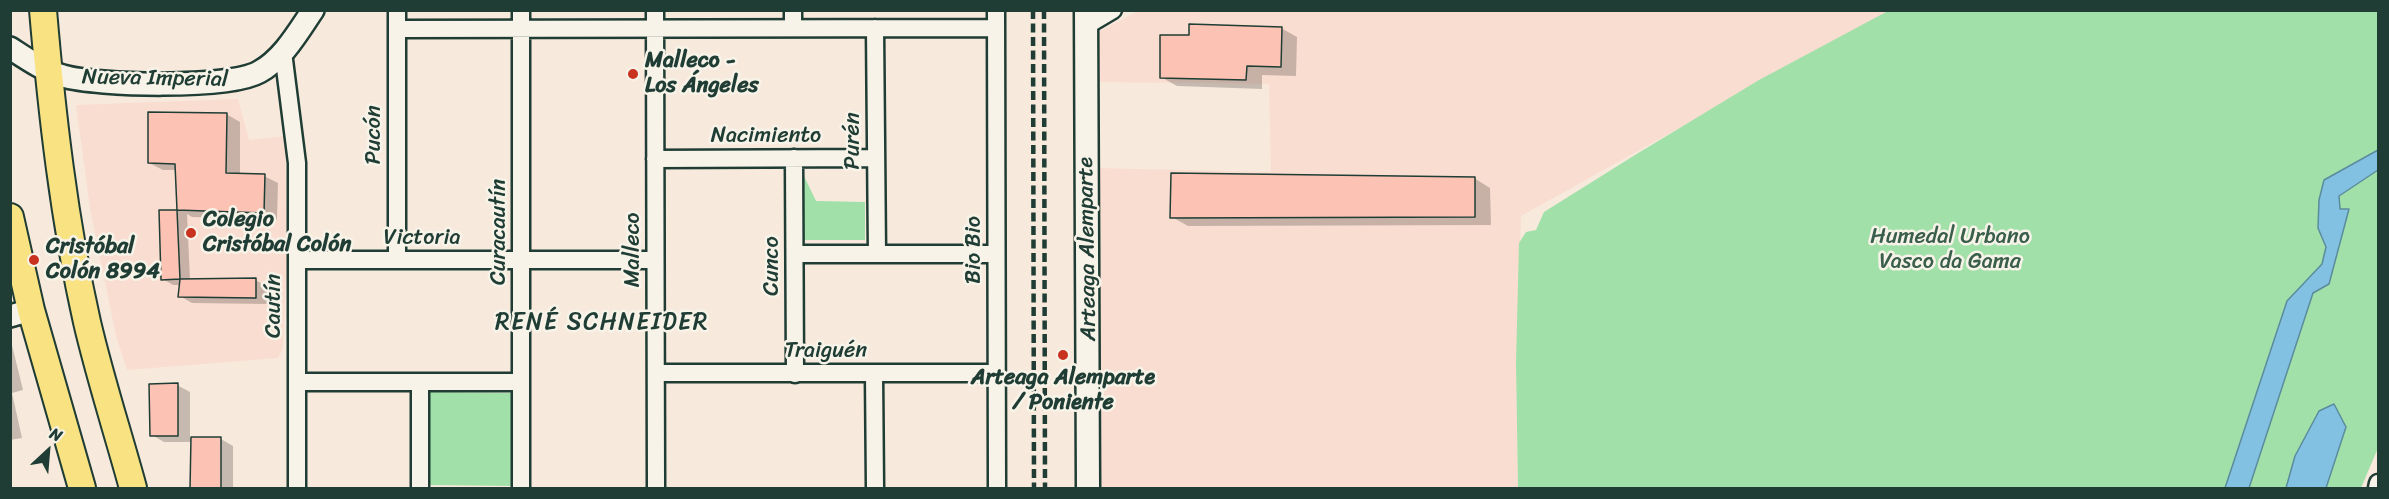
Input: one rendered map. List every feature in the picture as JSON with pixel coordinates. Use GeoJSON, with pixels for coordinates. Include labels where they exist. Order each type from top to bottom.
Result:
{"type":"FeatureCollection","features":[{"type":"Feature","properties":{"kind":"main road"},"geometry":{"type":"LineString","coordinates":[[43,10],[48,70],[80,284],[97,360],[134,489]]}},
{"type":"Feature","properties":{"kind":"main road","name":"Arteaga Alemparte"},"geometry":{"type":"LineString","coordinates":[[1086,18],[1088,489]]}},
{"type":"Feature","properties":{"kind":"main road"},"geometry":{"type":"LineString","coordinates":[[10,217],[21,313],[82,489]]}},
{"type":"Feature","properties":{"kind":"street","name":"Nueva Imperial"},"geometry":{"type":"LineString","coordinates":[[10,48],[48,70],[66,77],[95,81],[216,83],[249,77],[268,67],[283,52],[313,10]]}},
{"type":"Feature","properties":{"kind":"street","name":"Pucón"},"geometry":{"type":"LineString","coordinates":[[397,10],[397,260]]}},
{"type":"Feature","properties":{"kind":"street","name":"Curacautín"},"geometry":{"type":"LineString","coordinates":[[521,10],[521,489]]}},
{"type":"Feature","properties":{"kind":"street","name":"Malleco"},"geometry":{"type":"LineString","coordinates":[[655,10],[656,489]]}},
{"type":"Feature","properties":{"kind":"street"},"geometry":{"type":"LineString","coordinates":[[793,10],[794,28]]}},
{"type":"Feature","properties":{"kind":"street","name":"Bio Bio"},"geometry":{"type":"LineString","coordinates":[[996,10],[997,489]]}},
{"type":"Feature","properties":{"kind":"street"},"geometry":{"type":"LineString","coordinates":[[1086,18],[1113,10]]}},
{"type":"Feature","properties":{"kind":"street","name":"Purén"},"geometry":{"type":"LineString","coordinates":[[875,28],[877,254]]}},
{"type":"Feature","properties":{"kind":"street"},"geometry":{"type":"LineString","coordinates":[[397,29],[996,28]]}},
{"type":"Feature","properties":{"kind":"street","name":"Cautín"},"geometry":{"type":"LineString","coordinates":[[283,52],[297,163],[297,489]]}},
{"type":"Feature","properties":{"kind":"street","name":"Cunco"},"geometry":{"type":"LineString","coordinates":[[794,158],[795,374]]}},
{"type":"Feature","properties":{"kind":"street","name":"Nacimiento"},"geometry":{"type":"LineString","coordinates":[[655,159],[876,158]]}},
{"type":"Feature","properties":{"kind":"street"},"geometry":{"type":"LineString","coordinates":[[795,254],[996,254]]}},
{"type":"Feature","properties":{"kind":"street","name":"Victoria"},"geometry":{"type":"LineString","coordinates":[[297,260],[655,260]]}},
{"type":"Feature","properties":{"kind":"street","name":"Traiguén"},"geometry":{"type":"LineString","coordinates":[[656,373],[997,374]]}},
{"type":"Feature","properties":{"kind":"street"},"geometry":{"type":"LineString","coordinates":[[874,374],[875,489]]}},
{"type":"Feature","properties":{"kind":"street"},"geometry":{"type":"LineString","coordinates":[[297,382],[521,382]]}},
{"type":"Feature","properties":{"kind":"street"},"geometry":{"type":"LineString","coordinates":[[420,382],[420,489]]}},
{"type":"Feature","properties":{"kind":"street"},"geometry":{"type":"LineString","coordinates":[[2377,489],[2379,483]]}},
{"type":"Feature","properties":{"kind":"shaded area"},"geometry":{"type":"Polygon","coordinates":[[[1138,11],[1889,11],[1521,216],[1516,363],[1518,488],[1100,488],[1095,168],[1271,172],[1269,84],[1095,82],[1097,33],[1138,11]]]}},
{"type":"Feature","properties":{"kind":"shaded area","name":"Colegio Cristóbal Colón"},"geometry":{"type":"Polygon","coordinates":[[[238,99],[249,140],[285,136],[287,259],[283,349],[278,358],[127,370],[116,336],[90,208],[76,105],[238,99]]]}},
{"type":"Feature","properties":{"kind":"green space","name":"Humedal Urbano Vasco da Gama"},"geometry":{"type":"Polygon","coordinates":[[[1888,11],[2378,11],[2378,448],[2361,488],[1518,488],[1516,363],[1519,243],[1526,232],[1536,230],[1544,212],[1635,155],[1759,80],[1888,11]]]}},
{"type":"Feature","properties":{"kind":"green space"},"geometry":{"type":"Polygon","coordinates":[[[803,174],[816,201],[865,202],[865,240],[804,240],[803,174]]]}},
{"type":"Feature","properties":{"kind":"green space"},"geometry":{"type":"Polygon","coordinates":[[[426,392],[514,393],[514,486],[426,485],[426,392]]]}},
{"type":"Feature","properties":{"kind":"water"},"geometry":{"type":"Polygon","coordinates":[[[2378,150],[2378,170],[2339,196],[2340,209],[2349,209],[2329,284],[2313,293],[2249,488],[2225,488],[2287,301],[2322,264],[2326,247],[2318,228],[2319,200],[2324,180],[2378,150]]]}},
{"type":"Feature","properties":{"kind":"water"},"geometry":{"type":"Polygon","coordinates":[[[2334,404],[2346,427],[2326,488],[2286,488],[2295,456],[2319,411],[2334,404]]]}},
{"type":"Feature","properties":{"kind":"building"},"geometry":{"type":"Polygon","coordinates":[[[1189,24],[1282,27],[1281,67],[1247,66],[1246,80],[1160,78],[1160,35],[1189,35],[1189,24]]]}},
{"type":"Feature","properties":{"kind":"building"},"geometry":{"type":"Polygon","coordinates":[[[148,112],[227,113],[226,173],[265,174],[264,213],[177,210],[175,164],[148,163],[148,112]]]}},
{"type":"Feature","properties":{"kind":"building"},"geometry":{"type":"Polygon","coordinates":[[[1171,173],[1475,177],[1475,217],[1170,218],[1171,173]]]}},
{"type":"Feature","properties":{"kind":"building"},"geometry":{"type":"Polygon","coordinates":[[[159,210],[177,210],[180,279],[161,280],[159,210]]]}},
{"type":"Feature","properties":{"kind":"building"},"geometry":{"type":"Polygon","coordinates":[[[256,278],[256,298],[178,297],[180,279],[256,278]]]}},
{"type":"Feature","properties":{"kind":"building"},"geometry":{"type":"Polygon","coordinates":[[[178,383],[178,436],[150,436],[149,384],[178,383]]]}},
{"type":"Feature","properties":{"kind":"building"},"geometry":{"type":"Polygon","coordinates":[[[191,437],[221,437],[221,489],[190,489],[191,437]]]}},
{"type":"Feature","properties":{"kind":"railway"},"geometry":{"type":"LineString","coordinates":[[1033,10],[1034,488]]}},
{"type":"Feature","properties":{"kind":"railway"},"geometry":{"type":"LineString","coordinates":[[1044,10],[1045,488]]}},
{"type":"Feature","properties":{"kind":"place","name":"Malleco - Los Ángeles"},"geometry":{"type":"Point","coordinates":[633,74]}},
{"type":"Feature","properties":{"kind":"place","name":"Colegio Cristóbal Colón"},"geometry":{"type":"Point","coordinates":[191,233]}},
{"type":"Feature","properties":{"kind":"place","name":"Cristóbal Colón 8994"},"geometry":{"type":"Point","coordinates":[34,260]}},
{"type":"Feature","properties":{"kind":"place","name":"Arteaga Alemparte / Poniente"},"geometry":{"type":"Point","coordinates":[1063,355]}},
{"type":"Feature","properties":{"kind":"district","name":"RENÉ SCHNEIDER"},"geometry":{"type":"Point","coordinates":[602,323]}}]}
